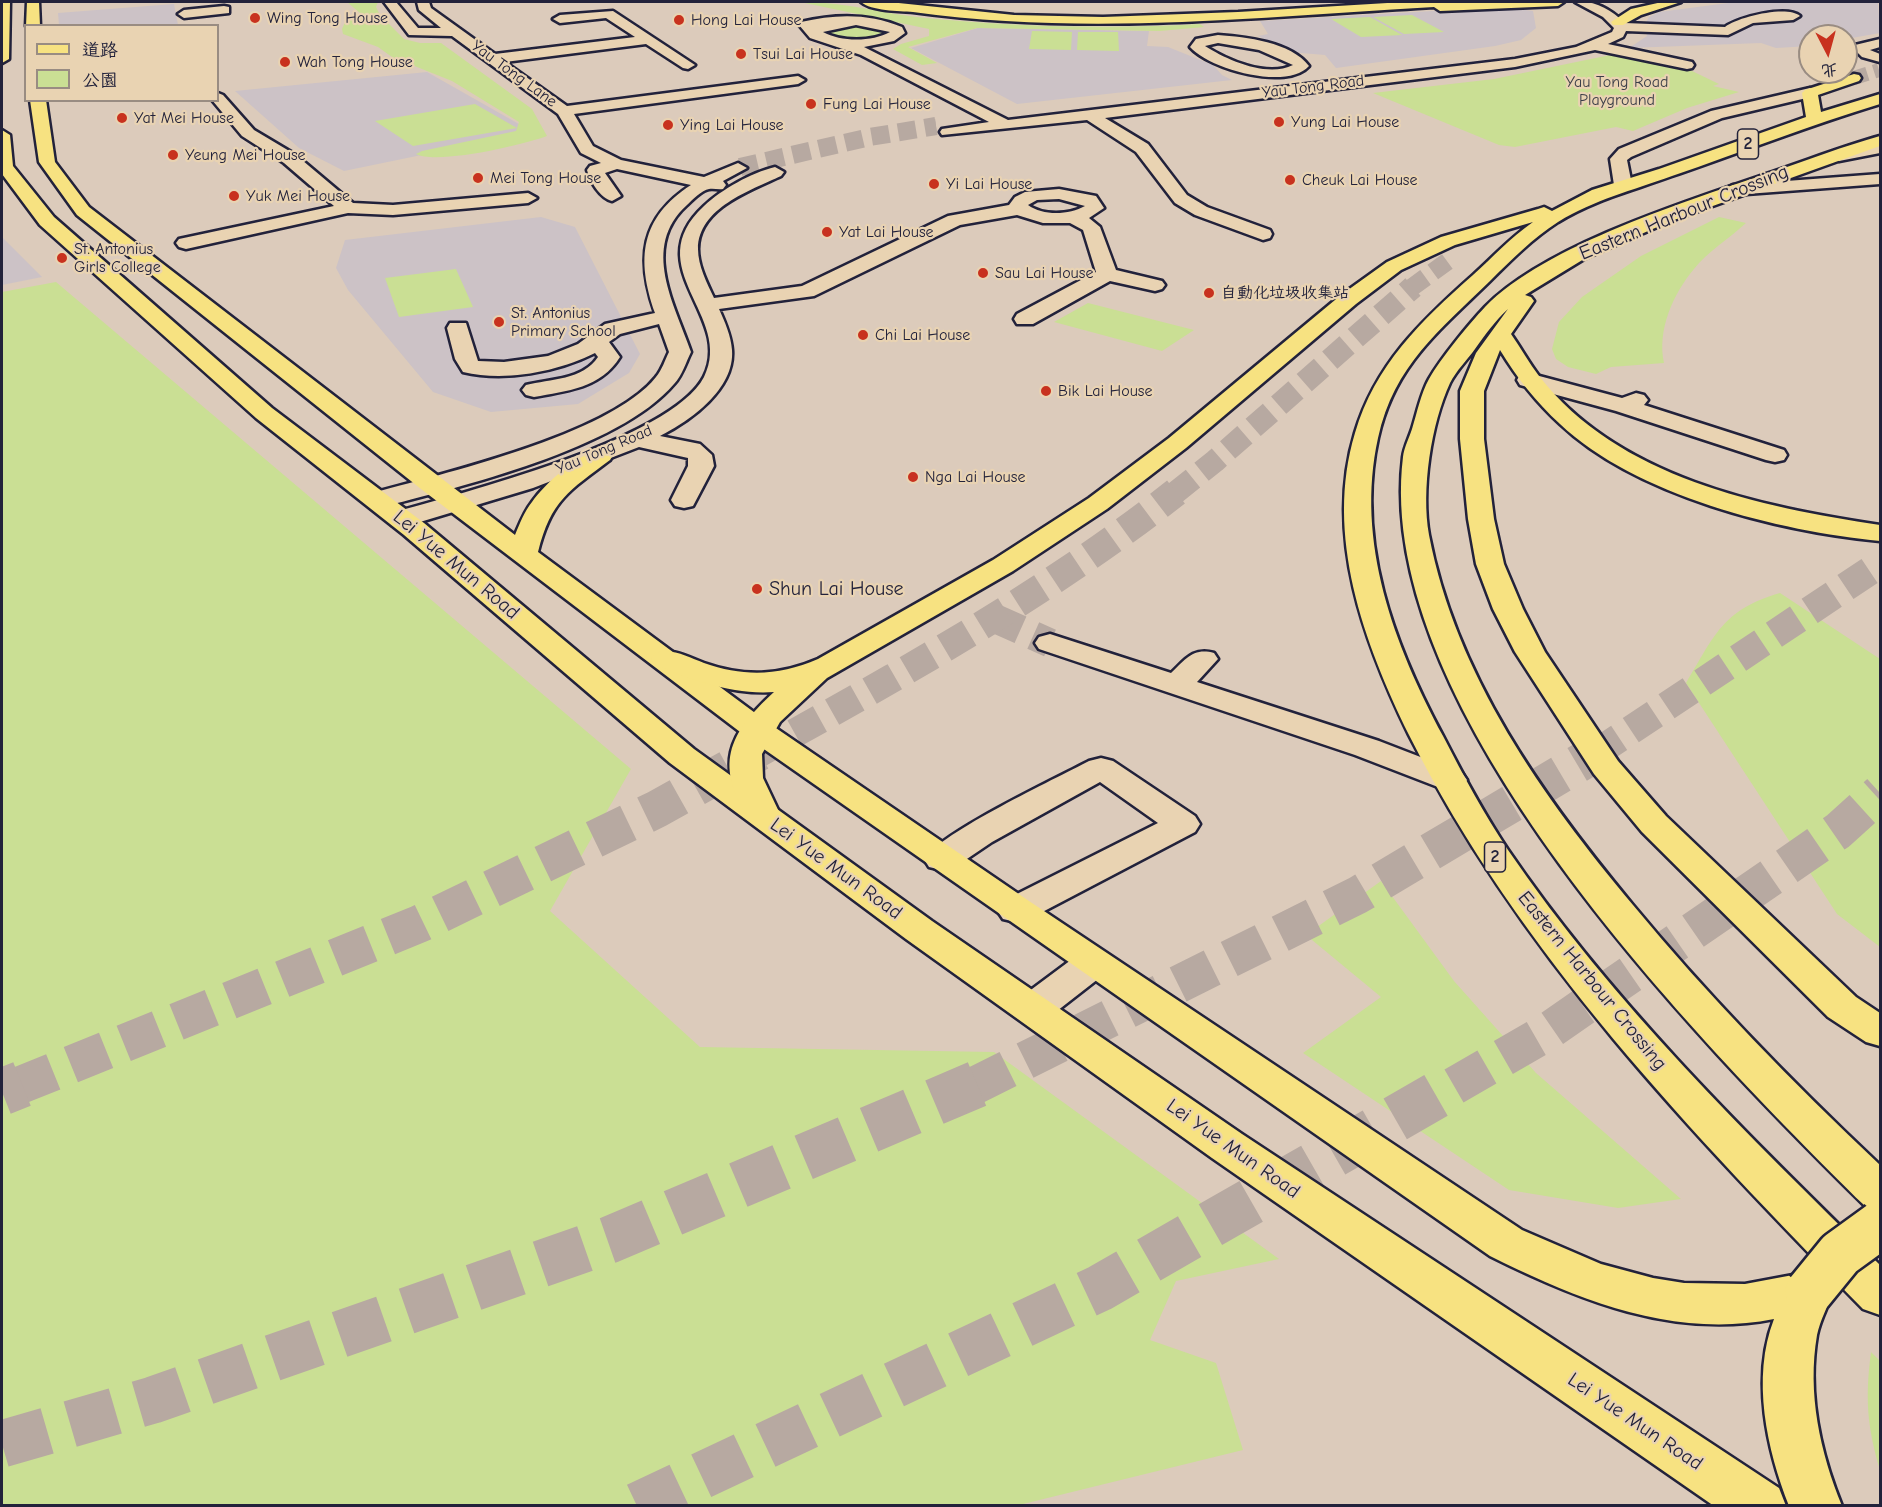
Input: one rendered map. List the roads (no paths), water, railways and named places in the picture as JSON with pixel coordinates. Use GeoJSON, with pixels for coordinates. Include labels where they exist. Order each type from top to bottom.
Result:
{"type":"FeatureCollection","features":[{"type":"Feature","properties":{"kind":"main road"},"geometry":{"type":"LineString","coordinates":[[2,58],[4,2]]}},
{"type":"Feature","properties":{"kind":"main road"},"geometry":{"type":"LineString","coordinates":[[33,2],[33,24]]}},
{"type":"Feature","properties":{"kind":"main road"},"geometry":{"type":"LineString","coordinates":[[867,2],[962,14],[1101,21],[1462,2]]}},
{"type":"Feature","properties":{"kind":"main road"},"geometry":{"type":"LineString","coordinates":[[1376,8],[1408,9],[1556,2]]}},
{"type":"Feature","properties":{"kind":"main road"},"geometry":{"type":"LineString","coordinates":[[1619,25],[1636,12],[1675,2]]}},
{"type":"Feature","properties":{"kind":"main road"},"geometry":{"type":"LineString","coordinates":[[1815,121],[1810,93],[1836,84]]}},
{"type":"Feature","properties":{"kind":"main road","name":"Eastern Harbour Crossing"},"geometry":{"type":"LineString","coordinates":[[1881,99],[1582,200],[1509,249],[1480,280],[1430,322],[1391,374],[1377,404],[1366,437],[1359,473],[1358,512],[1362,556],[1372,604],[1389,657],[1411,706],[1450,780],[1495,857],[1546,928],[1682,1091],[1771,1185],[1881,1295]]}},
{"type":"Feature","properties":{"kind":"main road"},"geometry":{"type":"LineString","coordinates":[[38,102],[47,162],[83,211],[454,503],[666,659],[759,731],[1093,963],[1506,1243],[1551,1266],[1598,1284],[1647,1297],[1696,1304],[1743,1305],[1809,1292]]}},
{"type":"Feature","properties":{"kind":"main road"},"geometry":{"type":"LineString","coordinates":[[2,135],[3,167],[47,162]]}},
{"type":"Feature","properties":{"kind":"main road","name":"Eastern Harbour Crossing"},"geometry":{"type":"LineString","coordinates":[[1881,141],[1733,190],[1605,242],[1571,258],[1520,288],[1495,309],[1454,355],[1438,382],[1425,411],[1416,443],[1412,478],[1413,517],[1419,560],[1432,606],[1451,657],[1479,714],[1516,776],[1564,845],[1667,973],[1748,1061],[1881,1192]]}},
{"type":"Feature","properties":{"kind":"main road","name":"Lei Yue Mun Road"},"geometry":{"type":"LineString","coordinates":[[3,167],[47,221],[264,413],[378,500],[682,756],[919,930],[1034,1008],[1227,1146],[1760,1506]]}},
{"type":"Feature","properties":{"kind":"main road"},"geometry":{"type":"LineString","coordinates":[[666,659],[744,685],[782,682],[812,673],[996,571],[1081,517],[1161,457],[1354,294],[1395,265],[1419,251],[1450,240],[1515,223],[1582,200]]}},
{"type":"Feature","properties":{"kind":"main road"},"geometry":{"type":"LineString","coordinates":[[1452,258],[1515,223]]}},
{"type":"Feature","properties":{"kind":"main road"},"geometry":{"type":"LineString","coordinates":[[1605,242],[1526,299],[1487,353],[1472,391],[1475,471],[1490,564],[1508,609],[1530,652],[1606,767],[1654,824],[1842,1007],[1881,1032]]}},
{"type":"Feature","properties":{"kind":"main road"},"geometry":{"type":"LineString","coordinates":[[1501,335],[1528,380],[1553,407],[1586,433],[1636,464],[1684,487],[1771,515],[1881,533]]}},
{"type":"Feature","properties":{"kind":"main road"},"geometry":{"type":"LineString","coordinates":[[524,554],[529,529],[541,503],[601,455]]}},
{"type":"Feature","properties":{"kind":"main road"},"geometry":{"type":"LineString","coordinates":[[763,814],[744,768],[748,748],[788,695],[841,658]]}},
{"type":"Feature","properties":{"kind":"main road"},"geometry":{"type":"LineString","coordinates":[[1816,1506],[1794,1435],[1788,1381],[1793,1333],[1809,1292],[1832,1261],[1862,1235],[1881,1225]]}},
{"type":"Feature","properties":{"kind":"street"},"geometry":{"type":"LineString","coordinates":[[390,2],[411,29],[419,34],[456,32]]}},
{"type":"Feature","properties":{"kind":"street","name":"Yau Tong Lane"},"geometry":{"type":"LineString","coordinates":[[423,2],[425,10],[564,111],[587,149],[616,164],[737,189]]}},
{"type":"Feature","properties":{"kind":"street"},"geometry":{"type":"LineString","coordinates":[[1556,2],[1591,33],[1687,65]]}},
{"type":"Feature","properties":{"kind":"street"},"geometry":{"type":"LineString","coordinates":[[1581,2],[1604,11],[1619,25],[1728,31],[1733,26],[1749,20],[1793,16]]}},
{"type":"Feature","properties":{"kind":"street"},"geometry":{"type":"LineString","coordinates":[[184,14],[224,10]]}},
{"type":"Feature","properties":{"kind":"street"},"geometry":{"type":"LineString","coordinates":[[560,19],[628,11]]}},
{"type":"Feature","properties":{"kind":"street"},"geometry":{"type":"LineString","coordinates":[[608,14],[688,65]]}},
{"type":"Feature","properties":{"kind":"street"},"geometry":{"type":"LineString","coordinates":[[870,47],[898,33],[892,27],[880,24],[833,24],[818,29],[815,34],[832,41],[870,47],[998,120]]}},
{"type":"Feature","properties":{"kind":"street","name":"Yau Tong Road"},"geometry":{"type":"LineString","coordinates":[[998,120],[1088,113],[1515,63],[1591,33],[1618,34],[1619,25]]}},
{"type":"Feature","properties":{"kind":"street","name":"Yau Tong Road"},"geometry":{"type":"LineString","coordinates":[[942,129],[1546,51],[1576,41],[1591,33]]}},
{"type":"Feature","properties":{"kind":"street"},"geometry":{"type":"LineString","coordinates":[[1288,72],[1299,69],[1301,63],[1249,42],[1218,39],[1197,44],[1200,50],[1249,70],[1288,72],[1308,81]]}},
{"type":"Feature","properties":{"kind":"street"},"geometry":{"type":"LineString","coordinates":[[492,59],[648,40]]}},
{"type":"Feature","properties":{"kind":"street"},"geometry":{"type":"LineString","coordinates":[[1880,66],[1860,48],[1881,43]]}},
{"type":"Feature","properties":{"kind":"street"},"geometry":{"type":"LineString","coordinates":[[564,111],[603,101],[798,80]]}},
{"type":"Feature","properties":{"kind":"street"},"geometry":{"type":"LineString","coordinates":[[1623,185],[1618,159],[1625,153],[1717,114],[1810,93]]}},
{"type":"Feature","properties":{"kind":"street"},"geometry":{"type":"LineString","coordinates":[[219,99],[248,133],[290,159],[348,208]]}},
{"type":"Feature","properties":{"kind":"street"},"geometry":{"type":"LineString","coordinates":[[1088,113],[1142,148],[1181,199],[1219,219],[1263,234]]}},
{"type":"Feature","properties":{"kind":"street","name":"Eastern Harbour Crossing"},"geometry":{"type":"LineString","coordinates":[[1839,156],[1881,148]]}},
{"type":"Feature","properties":{"kind":"street"},"geometry":{"type":"LineString","coordinates":[[612,196],[598,178],[596,170],[616,164]]}},
{"type":"Feature","properties":{"kind":"street","name":"Yau Tong Road"},"geometry":{"type":"LineString","coordinates":[[378,500],[570,440],[610,422],[650,398],[672,376],[678,364],[680,352],[654,274],[654,240],[659,226],[672,207],[705,183],[740,167]]}},
{"type":"Feature","properties":{"kind":"street","name":"Yau Tong Road"},"geometry":{"type":"LineString","coordinates":[[401,519],[601,455],[636,439],[687,408],[704,393],[722,363],[722,347],[693,280],[688,255],[690,241],[704,214],[737,189],[775,172]]}},
{"type":"Feature","properties":{"kind":"street"},"geometry":{"type":"LineString","coordinates":[[1733,190],[1881,179]]}},
{"type":"Feature","properties":{"kind":"street"},"geometry":{"type":"LineString","coordinates":[[186,243],[348,208],[393,210],[528,198]]}},
{"type":"Feature","properties":{"kind":"street"},"geometry":{"type":"LineString","coordinates":[[705,305],[807,292],[955,220],[1020,209],[1042,217],[1074,217],[1090,227],[1107,274]]}},
{"type":"Feature","properties":{"kind":"street"},"geometry":{"type":"LineString","coordinates":[[1024,319],[1107,274],[1155,285]]}},
{"type":"Feature","properties":{"kind":"street"},"geometry":{"type":"LineString","coordinates":[[458,328],[466,358],[471,367],[485,370],[553,362],[586,349],[613,329],[668,316]]}},
{"type":"Feature","properties":{"kind":"street"},"geometry":{"type":"LineString","coordinates":[[534,390],[586,377],[604,368],[609,357],[603,348],[594,343]]}},
{"type":"Feature","properties":{"kind":"street"},"geometry":{"type":"LineString","coordinates":[[1528,380],[1630,403],[1775,455]]}},
{"type":"Feature","properties":{"kind":"street"},"geometry":{"type":"LineString","coordinates":[[636,439],[691,449],[700,455],[701,466],[684,500]]}},
{"type":"Feature","properties":{"kind":"street"},"geometry":{"type":"LineString","coordinates":[[1050,643],[1367,748],[1450,780]]}},
{"type":"Feature","properties":{"kind":"street"},"geometry":{"type":"LineString","coordinates":[[1176,685],[1203,659]]}},
{"type":"Feature","properties":{"kind":"street"},"geometry":{"type":"LineString","coordinates":[[942,859],[980,834],[1101,768],[1183,825],[1016,910]]}},
{"type":"Feature","properties":{"kind":"street"},"geometry":{"type":"LineString","coordinates":[[1034,1008],[1093,963]]}},
{"type":"Feature","properties":{"kind":"tunnel"},"geometry":{"type":"LineString","coordinates":[[1858,77],[1879,70]]}},
{"type":"Feature","properties":{"kind":"tunnel"},"geometry":{"type":"LineString","coordinates":[[740,167],[870,137],[936,126],[928,127]]}},
{"type":"Feature","properties":{"kind":"tunnel"},"geometry":{"type":"LineString","coordinates":[[1411,288],[1452,258]]}},
{"type":"Feature","properties":{"kind":"tunnel"},"geometry":{"type":"LineString","coordinates":[[1175,493],[1215,461],[1413,287]]}},
{"type":"Feature","properties":{"kind":"tunnel"},"geometry":{"type":"LineString","coordinates":[[757,754],[919,663],[1025,599],[1127,529],[1176,492]]}},
{"type":"Feature","properties":{"kind":"tunnel"},"geometry":{"type":"LineString","coordinates":[[1598,752],[1880,564]]}},
{"type":"Feature","properties":{"kind":"tunnel"},"geometry":{"type":"LineString","coordinates":[[994,618],[1050,643]]}},
{"type":"Feature","properties":{"kind":"tunnel"},"geometry":{"type":"LineString","coordinates":[[18,1086],[419,924],[657,809],[759,752]]}},
{"type":"Feature","properties":{"kind":"tunnel"},"geometry":{"type":"LineString","coordinates":[[974,1086],[1358,895],[1598,752]]}},
{"type":"Feature","properties":{"kind":"tunnel"},"geometry":{"type":"LineString","coordinates":[[1454,1086],[1544,1034],[1838,831],[1880,793]]}},
{"type":"Feature","properties":{"kind":"tunnel"},"geometry":{"type":"LineString","coordinates":[[2,1092],[22,1084]]}},
{"type":"Feature","properties":{"kind":"tunnel"},"geometry":{"type":"LineString","coordinates":[[2,1444],[153,1400],[609,1240],[977,1084]]}},
{"type":"Feature","properties":{"kind":"tunnel"},"geometry":{"type":"LineString","coordinates":[[637,1506],[1100,1288],[1456,1084]]}},
{"type":"Feature","properties":{"kind":"place","name":"Wing Tong House"},"geometry":{"type":"Point","coordinates":[255,18]}},
{"type":"Feature","properties":{"kind":"place","name":"Hong Lai House"},"geometry":{"type":"Point","coordinates":[679,20]}},
{"type":"Feature","properties":{"kind":"place","name":"Tsui Lai House"},"geometry":{"type":"Point","coordinates":[741,54]}},
{"type":"Feature","properties":{"kind":"place","name":"Wah Tong House"},"geometry":{"type":"Point","coordinates":[285,62]}},
{"type":"Feature","properties":{"kind":"place","name":"Fung Lai House"},"geometry":{"type":"Point","coordinates":[811,104]}},
{"type":"Feature","properties":{"kind":"place","name":"Yat Mei House"},"geometry":{"type":"Point","coordinates":[122,118]}},
{"type":"Feature","properties":{"kind":"place","name":"Yung Lai House"},"geometry":{"type":"Point","coordinates":[1279,122]}},
{"type":"Feature","properties":{"kind":"place","name":"Ying Lai House"},"geometry":{"type":"Point","coordinates":[668,125]}},
{"type":"Feature","properties":{"kind":"place","name":"Yeung Mei House"},"geometry":{"type":"Point","coordinates":[173,155]}},
{"type":"Feature","properties":{"kind":"place","name":"Mei Tong House"},"geometry":{"type":"Point","coordinates":[478,178]}},
{"type":"Feature","properties":{"kind":"place","name":"Cheuk Lai House"},"geometry":{"type":"Point","coordinates":[1290,180]}},
{"type":"Feature","properties":{"kind":"place","name":"Yi Lai House"},"geometry":{"type":"Point","coordinates":[934,184]}},
{"type":"Feature","properties":{"kind":"place","name":"Yuk Mei House"},"geometry":{"type":"Point","coordinates":[234,196]}},
{"type":"Feature","properties":{"kind":"place","name":"Yat Lai House"},"geometry":{"type":"Point","coordinates":[827,232]}},
{"type":"Feature","properties":{"kind":"place","name":"St. Antonius Girls College"},"geometry":{"type":"Point","coordinates":[62,258]}},
{"type":"Feature","properties":{"kind":"place","name":"Sau Lai House"},"geometry":{"type":"Point","coordinates":[983,273]}},
{"type":"Feature","properties":{"kind":"place","name":"自動化垃圾收集站"},"geometry":{"type":"Point","coordinates":[1209,293]}},
{"type":"Feature","properties":{"kind":"place","name":"St. Antonius Primary School"},"geometry":{"type":"Point","coordinates":[499,322]}},
{"type":"Feature","properties":{"kind":"place","name":"Chi Lai House"},"geometry":{"type":"Point","coordinates":[863,335]}},
{"type":"Feature","properties":{"kind":"place","name":"Bik Lai House"},"geometry":{"type":"Point","coordinates":[1046,391]}},
{"type":"Feature","properties":{"kind":"place","name":"Nga Lai House"},"geometry":{"type":"Point","coordinates":[913,477]}},
{"type":"Feature","properties":{"kind":"place","name":"Shun Lai House"},"geometry":{"type":"Point","coordinates":[757,589]}},
{"type":"Feature","properties":{"kind":"park label","name":"Yau Tong Road Playground"},"geometry":{"type":"Point","coordinates":[1617,91]}}]}
